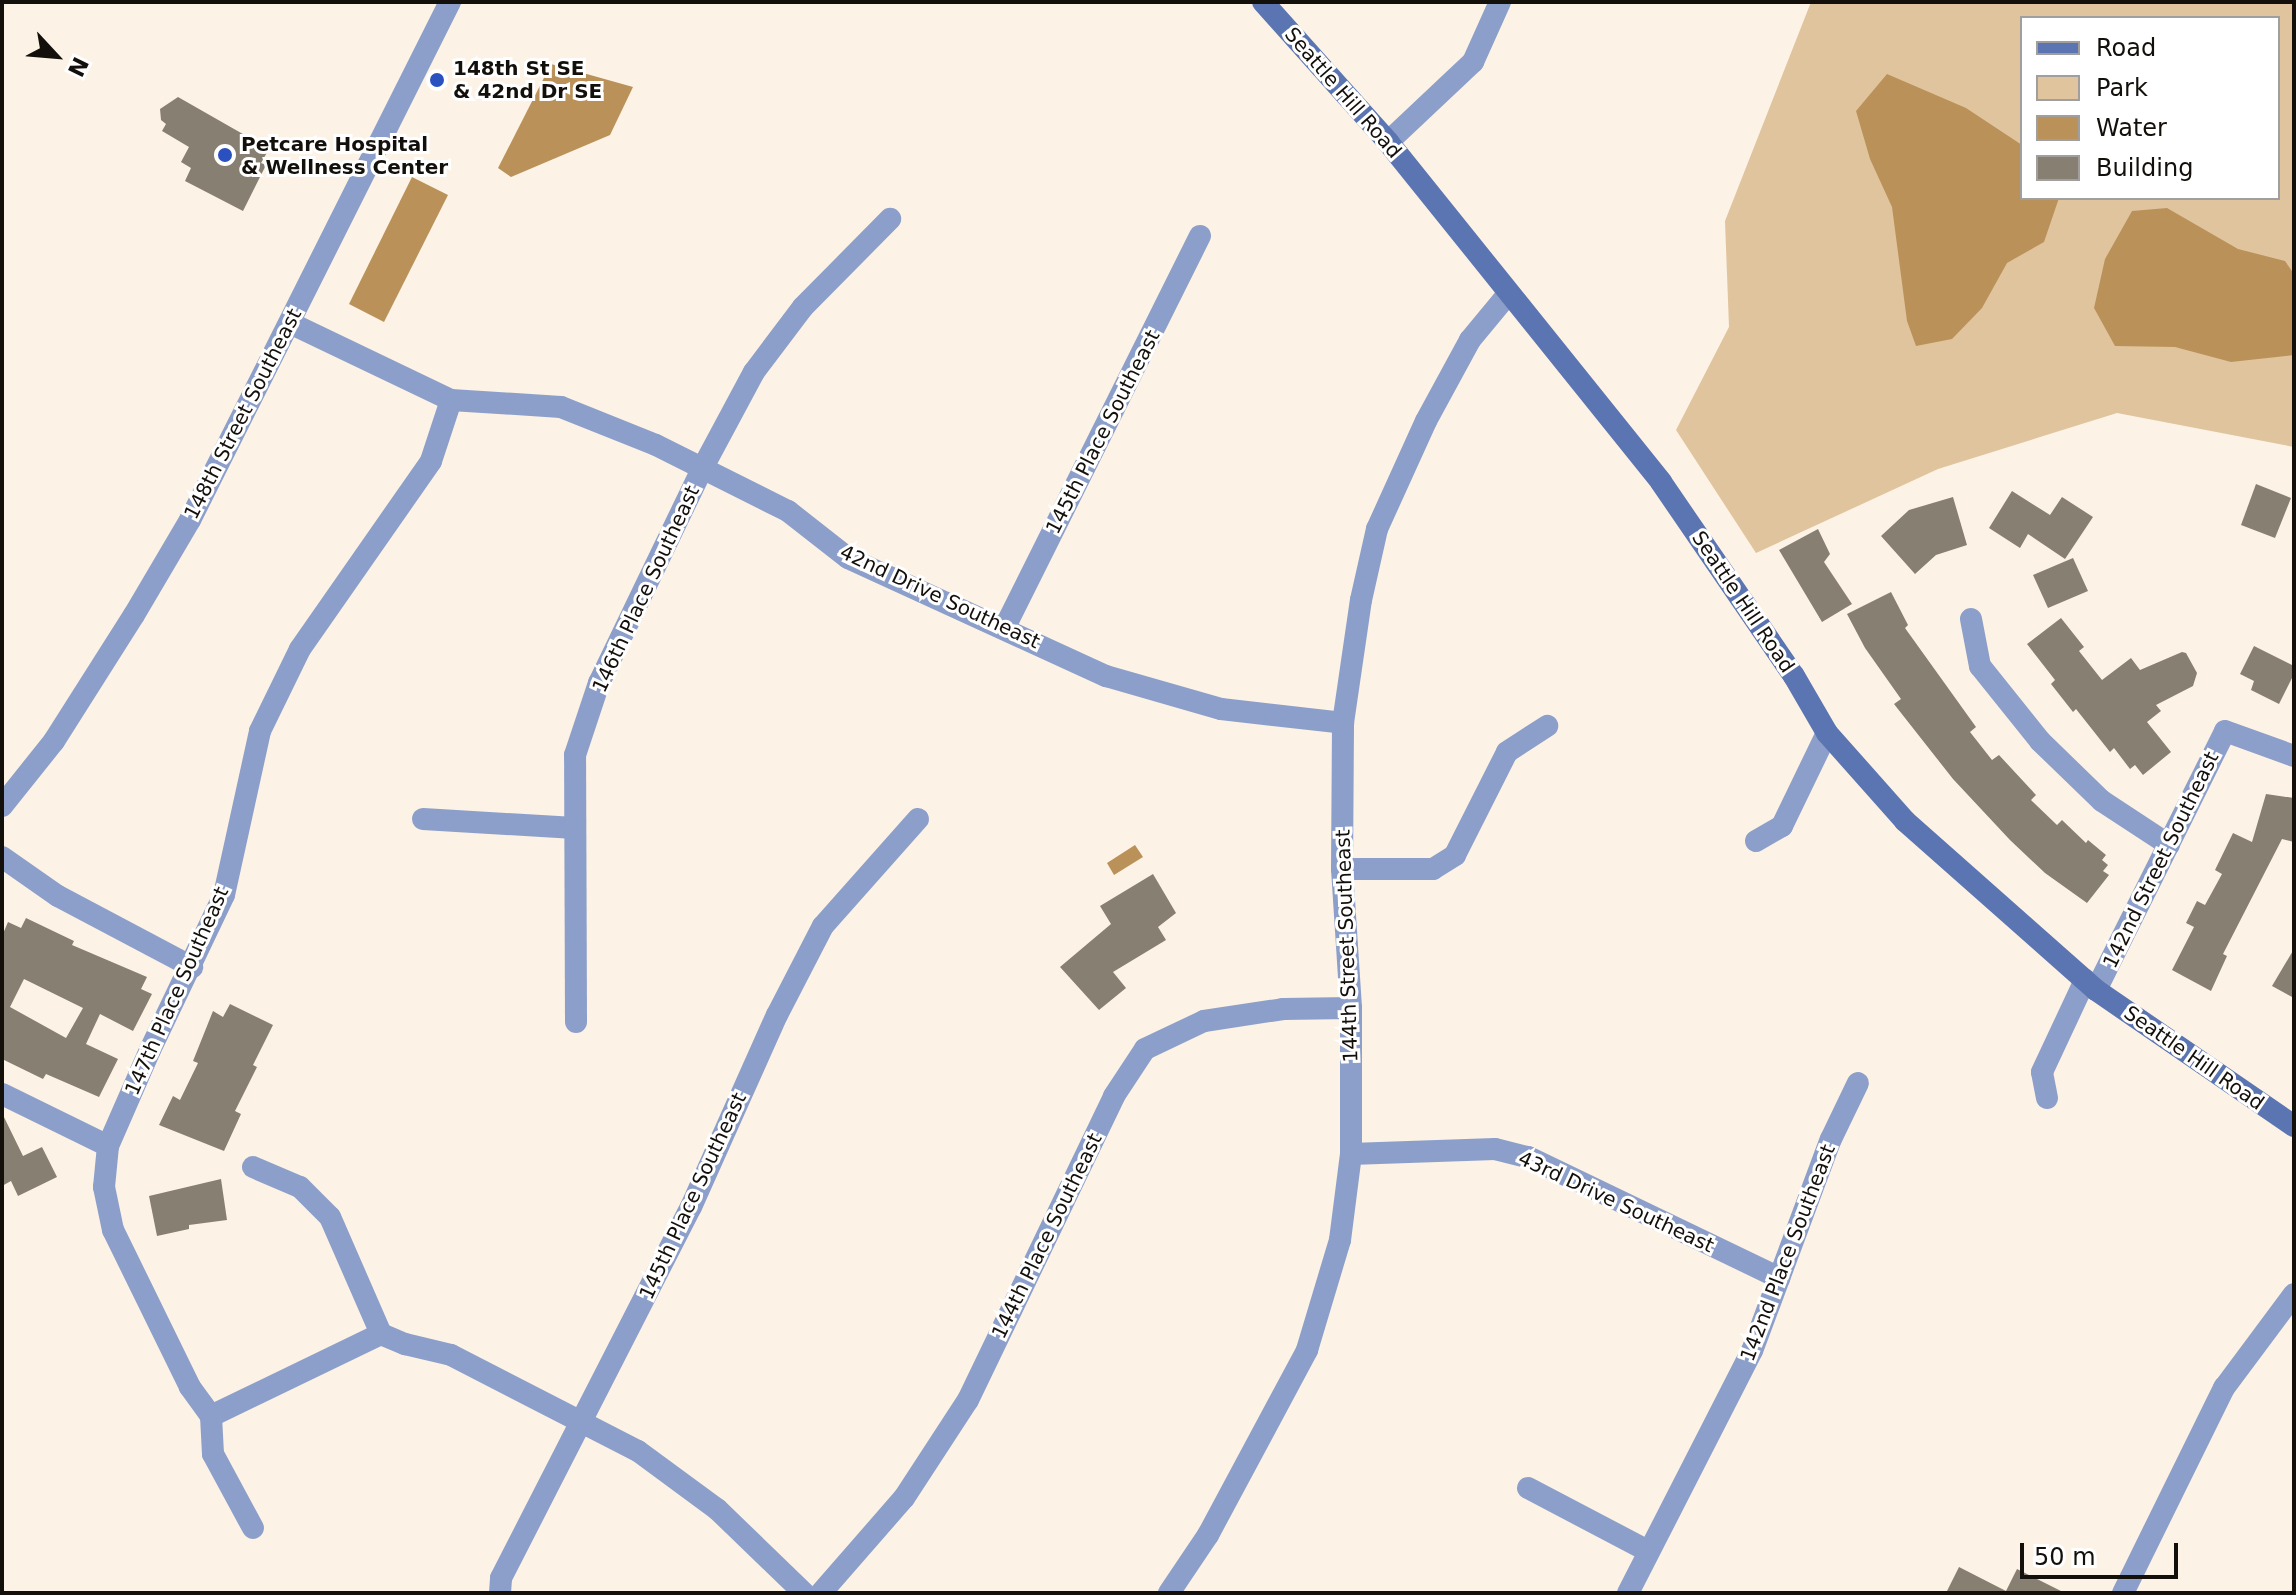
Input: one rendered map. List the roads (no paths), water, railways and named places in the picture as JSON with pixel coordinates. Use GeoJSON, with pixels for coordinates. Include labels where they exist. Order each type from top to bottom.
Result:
{"type":"FeatureCollection","features":[{"type":"Feature","properties":{"kind":"main road","name":"Seattle Hill Road"},"geometry":{"type":"LineString","coordinates":[[1263,2],[1388,142],[1661,482],[1794,676],[1827,733],[1905,821],[2091,985],[2294,1126]]}},
{"type":"Feature","properties":{"kind":"street","name":"148th Street Southeast"},"geometry":{"type":"LineString","coordinates":[[2,806],[54,741],[190,520],[450,2]]}},
{"type":"Feature","properties":{"kind":"street"},"geometry":{"type":"LineString","coordinates":[[1388,142],[1473,62],[1489,6]]}},
{"type":"Feature","properties":{"kind":"street","name":"146th Place Southeast"},"geometry":{"type":"LineString","coordinates":[[576,1022],[575,755],[599,683],[702,469],[754,372],[803,307],[890,219]]}},
{"type":"Feature","properties":{"kind":"street","name":"145th Place Southeast"},"geometry":{"type":"LineString","coordinates":[[1005,627],[1200,236]]}},
{"type":"Feature","properties":{"kind":"street","name":"144th Street Southeast"},"geometry":{"type":"LineString","coordinates":[[1169,1593],[1208,1535],[1307,1350],[1340,1240],[1351,1154],[1351,1008],[1342,869],[1343,723],[1361,600],[1377,529],[1426,421],[1470,340],[1508,294]]}},
{"type":"Feature","properties":{"kind":"street","name":"42nd Drive Southeast"},"geometry":{"type":"LineString","coordinates":[[290,323],[451,400],[561,407],[656,445],[788,511],[848,558],[1005,627],[1106,676],[1221,709],[1343,723]]}},
{"type":"Feature","properties":{"kind":"street","name":"147th Place Southeast"},"geometry":{"type":"LineString","coordinates":[[211,1416],[190,1387],[113,1230],[104,1187],[108,1146],[224,895],[260,731],[300,649],[431,461],[451,400]]}},
{"type":"Feature","properties":{"kind":"street"},"geometry":{"type":"LineString","coordinates":[[1971,619],[1980,666],[2040,741],[2102,801],[2169,845]]}},
{"type":"Feature","properties":{"kind":"street"},"geometry":{"type":"LineString","coordinates":[[1342,869],[1433,869],[1455,855],[1507,752],[1547,726]]}},
{"type":"Feature","properties":{"kind":"street","name":"142nd Street Southeast"},"geometry":{"type":"LineString","coordinates":[[2047,1098],[2042,1072],[2169,845],[2225,731],[2294,756]]}},
{"type":"Feature","properties":{"kind":"street"},"geometry":{"type":"LineString","coordinates":[[1756,841],[1782,826],[1827,733]]}},
{"type":"Feature","properties":{"kind":"street"},"geometry":{"type":"LineString","coordinates":[[423,819],[575,828]]}},
{"type":"Feature","properties":{"kind":"street","name":"145th Place Southeast"},"geometry":{"type":"LineString","coordinates":[[500,1593],[501,1578],[691,1207],[777,1015],[823,926],[918,819]]}},
{"type":"Feature","properties":{"kind":"street"},"geometry":{"type":"LineString","coordinates":[[2,857],[58,896],[192,967]]}},
{"type":"Feature","properties":{"kind":"street","name":"144th Place Southeast"},"geometry":{"type":"LineString","coordinates":[[821,1593],[904,1498],[968,1400],[1114,1096],[1145,1049],[1204,1021],[1283,1009],[1351,1008]]}},
{"type":"Feature","properties":{"kind":"street","name":"142nd Place Southeast"},"geometry":{"type":"LineString","coordinates":[[1628,1593],[1752,1351],[1831,1139],[1858,1083]]}},
{"type":"Feature","properties":{"kind":"street"},"geometry":{"type":"LineString","coordinates":[[2,1094],[108,1146]]}},
{"type":"Feature","properties":{"kind":"street","name":"43rd Drive Southeast"},"geometry":{"type":"LineString","coordinates":[[1351,1154],[1495,1149],[1528,1157],[1779,1278]]}},
{"type":"Feature","properties":{"kind":"street"},"geometry":{"type":"LineString","coordinates":[[253,1167],[300,1187],[330,1217],[381,1334],[405,1344],[451,1355],[584,1420],[638,1451],[717,1509],[804,1593]]}},
{"type":"Feature","properties":{"kind":"street"},"geometry":{"type":"LineString","coordinates":[[2123,1593],[2224,1388],[2294,1294]]}},
{"type":"Feature","properties":{"kind":"street"},"geometry":{"type":"LineString","coordinates":[[253,1528],[213,1454],[211,1416],[381,1334]]}},
{"type":"Feature","properties":{"kind":"street"},"geometry":{"type":"LineString","coordinates":[[1528,1488],[1648,1551]]}},
{"type":"Feature","properties":{"kind":"water"},"geometry":{"type":"Polygon","coordinates":[[[551,64],[633,87],[610,135],[511,177],[498,168],[551,64]]]}},
{"type":"Feature","properties":{"kind":"water"},"geometry":{"type":"Polygon","coordinates":[[[1887,74],[1966,108],[2020,144],[2020,200],[2058,200],[2044,242],[2007,263],[1982,308],[1952,339],[1916,346],[1907,321],[1892,207],[1870,159],[1856,111],[1887,74]]]}},
{"type":"Feature","properties":{"kind":"water"},"geometry":{"type":"Polygon","coordinates":[[[412,177],[448,195],[384,322],[349,304],[412,177]]]}},
{"type":"Feature","properties":{"kind":"water"},"geometry":{"type":"Polygon","coordinates":[[[2167,208],[2238,249],[2285,261],[2294,274],[2294,355],[2231,362],[2175,347],[2115,346],[2094,308],[2105,259],[2132,211],[2167,208]]]}},
{"type":"Feature","properties":{"kind":"water"},"geometry":{"type":"Polygon","coordinates":[[[1135,845],[1143,857],[1114,875],[1107,863],[1135,845]]]}},
{"type":"Feature","properties":{"kind":"place","name":"148th St SE & 42nd Dr SE"},"geometry":{"type":"Point","coordinates":[437,80]}},
{"type":"Feature","properties":{"kind":"place","name":"Petcare Hospital & Wellness Center"},"geometry":{"type":"Point","coordinates":[225,155]}}]}
